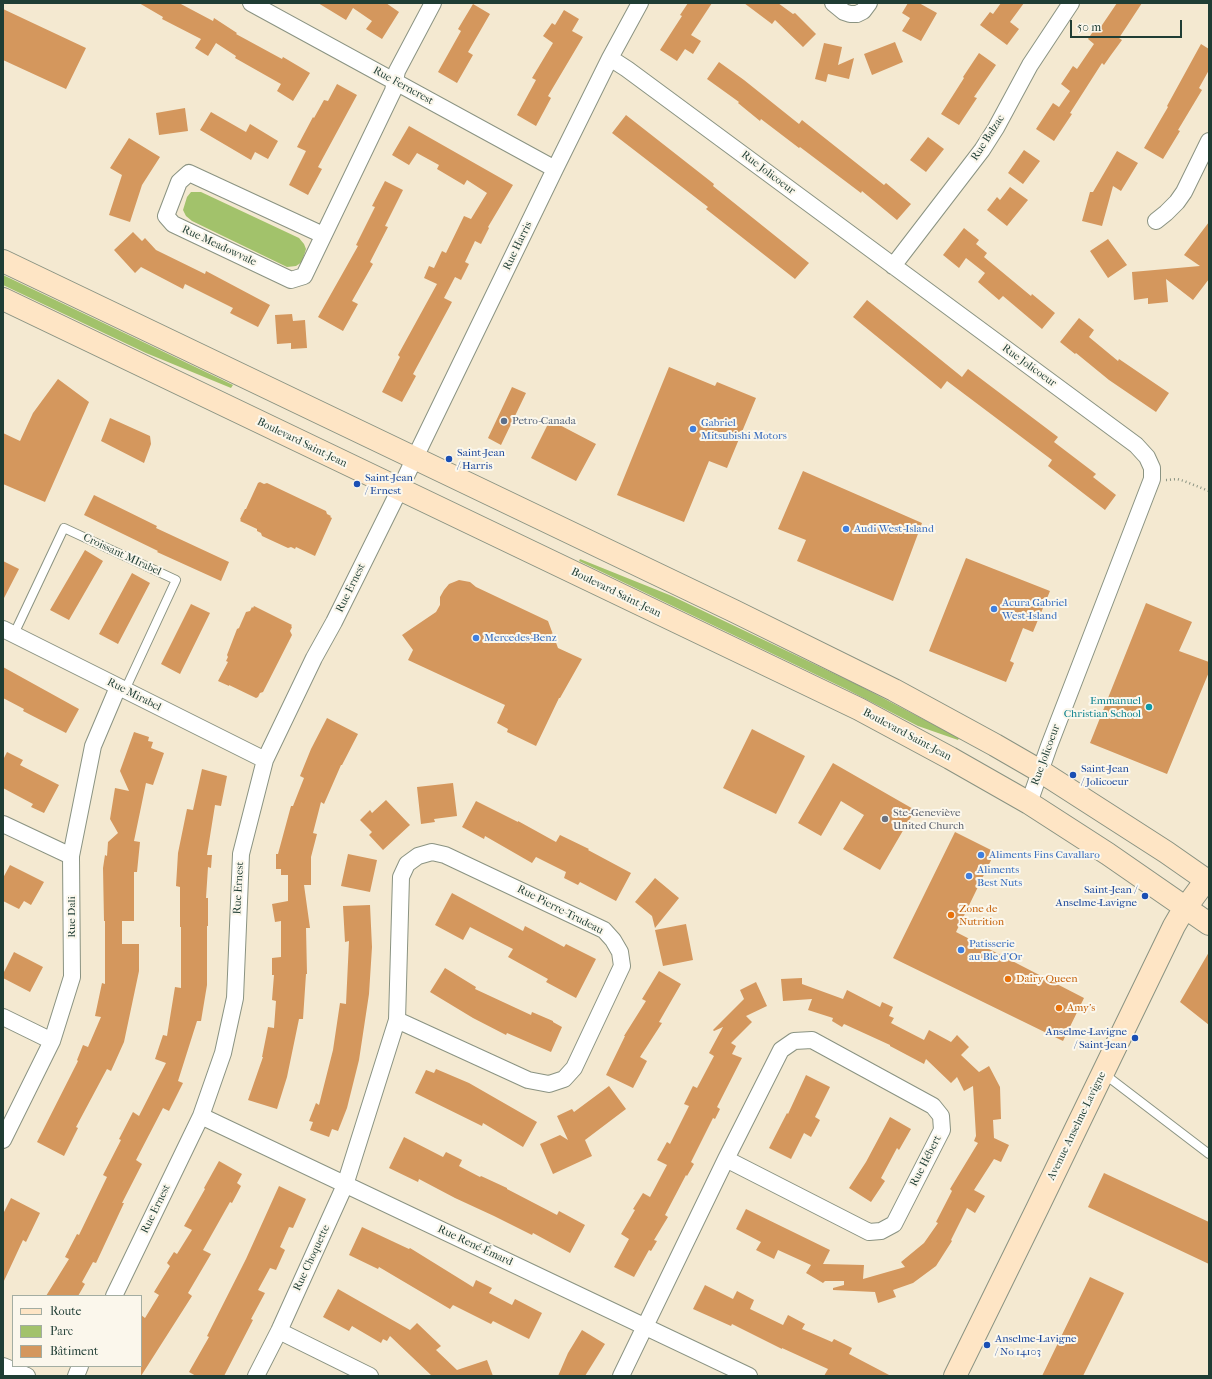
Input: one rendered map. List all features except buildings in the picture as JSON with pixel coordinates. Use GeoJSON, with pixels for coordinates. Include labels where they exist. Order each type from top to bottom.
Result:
{"type":"FeatureCollection","features":[{"type":"Feature","properties":{"kind":"main road"},"geometry":{"type":"LineString","coordinates":[[3,261],[856,671],[938,713],[1040,771],[1161,848],[1208,881]]}},
{"type":"Feature","properties":{"kind":"main road","name":"Boulevard Saint-Jean"},"geometry":{"type":"LineString","coordinates":[[3,299],[860,710],[950,758],[1029,803],[1108,854],[1209,924]]}},
{"type":"Feature","properties":{"kind":"main road","name":"Avenue Anselme-Lavigne"},"geometry":{"type":"LineString","coordinates":[[955,1376],[1174,926],[1186,908],[1208,881]]}},
{"type":"Feature","properties":{"kind":"street","name":"Rue Ferncrest"},"geometry":{"type":"LineString","coordinates":[[251,3],[555,169]]}},
{"type":"Feature","properties":{"kind":"street","name":"Rue Meadowvale"},"geometry":{"type":"LineString","coordinates":[[323,235],[189,173],[179,182],[166,216],[173,224],[291,280],[304,276],[393,91],[397,71],[433,3]]}},
{"type":"Feature","properties":{"kind":"street","name":"Rue Harris"},"geometry":{"type":"LineString","coordinates":[[399,490],[555,169],[610,58],[640,3]]}},
{"type":"Feature","properties":{"kind":"street"},"geometry":{"type":"LineString","coordinates":[[833,3],[844,12],[850,14],[857,14],[863,11],[869,3]]}},
{"type":"Feature","properties":{"kind":"street","name":"Rue Balzac"},"geometry":{"type":"LineString","coordinates":[[893,266],[982,150],[996,128],[1030,65],[1072,3]]}},
{"type":"Feature","properties":{"kind":"street","name":"Rue Jolicoeur"},"geometry":{"type":"LineString","coordinates":[[610,58],[627,69],[1136,445],[1147,457],[1152,468],[1152,478],[1029,803]]}},
{"type":"Feature","properties":{"kind":"street"},"geometry":{"type":"LineString","coordinates":[[1156,221],[1177,202],[1184,192],[1209,141]]}},
{"type":"Feature","properties":{"kind":"street","name":"Rue Ernest"},"geometry":{"type":"LineString","coordinates":[[114,1295],[201,1116],[223,1053],[235,998],[241,854],[265,760],[314,658],[334,622],[399,490]]}},
{"type":"Feature","properties":{"kind":"street","name":"Rue Mirabel"},"geometry":{"type":"LineString","coordinates":[[9,632],[265,760]]}},
{"type":"Feature","properties":{"kind":"street","name":"Rue Dali"},"geometry":{"type":"LineString","coordinates":[[3,1140],[52,1041],[72,977],[71,856],[93,746],[121,688]]}},
{"type":"Feature","properties":{"kind":"street"},"geometry":{"type":"LineString","coordinates":[[3,824],[71,856]]}},
{"type":"Feature","properties":{"kind":"street","name":"Rue Pierre-Trudeau"},"geometry":{"type":"LineString","coordinates":[[346,1185],[397,1020],[401,877],[407,864],[418,856],[432,852],[445,855],[604,930],[613,940],[620,952],[622,966],[574,1068],[564,1079],[549,1084],[528,1080],[397,1020]]}},
{"type":"Feature","properties":{"kind":"street"},"geometry":{"type":"LineString","coordinates":[[3,1017],[52,1041]]}},
{"type":"Feature","properties":{"kind":"street","name":"Rue Hébert"},"geometry":{"type":"LineString","coordinates":[[622,1376],[726,1158],[781,1050],[794,1041],[812,1040],[933,1106],[941,1116],[942,1130],[894,1224],[881,1231],[870,1232],[726,1158]]}},
{"type":"Feature","properties":{"kind":"street","name":"Rue René-Émard"},"geometry":{"type":"LineString","coordinates":[[201,1116],[749,1376]]}},
{"type":"Feature","properties":{"kind":"street","name":"Rue Choquette"},"geometry":{"type":"LineString","coordinates":[[256,1376],[279,1331],[346,1185]]}},
{"type":"Feature","properties":{"kind":"street"},"geometry":{"type":"LineString","coordinates":[[279,1331],[370,1376]]}},
{"type":"Feature","properties":{"kind":"street"},"geometry":{"type":"LineString","coordinates":[[3,1366],[27,1376]]}},
{"type":"Feature","properties":{"kind":"lane","name":"Croissant MIrabel"},"geometry":{"type":"LineString","coordinates":[[9,632],[64,528],[176,580],[121,688]]}},
{"type":"Feature","properties":{"kind":"lane"},"geometry":{"type":"LineString","coordinates":[[1102,1073],[1209,1154]]}},
{"type":"Feature","properties":{"kind":"path"},"geometry":{"type":"LineString","coordinates":[[1164,481],[1177,479],[1209,491]]}},
{"type":"Feature","properties":{"kind":"green space"},"geometry":{"type":"Polygon","coordinates":[[[191,192],[201,192],[299,238],[306,249],[302,262],[296,266],[287,267],[192,221],[186,216],[183,210],[187,197],[191,192]]]}},
{"type":"Feature","properties":{"kind":"green space"},"geometry":{"type":"Polygon","coordinates":[[[3,275],[233,385],[231,388],[146,353],[3,285],[3,275]]]}},
{"type":"Feature","properties":{"kind":"green space"},"geometry":{"type":"Polygon","coordinates":[[[580,559],[672,596],[860,686],[959,738],[958,740],[918,726],[846,689],[579,561],[580,559]]]}},
{"type":"Feature","properties":{"kind":"place","name":"Petro-Canada"},"geometry":{"type":"Point","coordinates":[504,421]}},
{"type":"Feature","properties":{"kind":"place","name":"Gabriel Mitsubishi Motors"},"geometry":{"type":"Point","coordinates":[693,429]}},
{"type":"Feature","properties":{"kind":"place","name":"Saint-Jean / Harris"},"geometry":{"type":"Point","coordinates":[449,459]}},
{"type":"Feature","properties":{"kind":"place","name":"Saint-Jean / Ernest"},"geometry":{"type":"Point","coordinates":[357,484]}},
{"type":"Feature","properties":{"kind":"place","name":"Audi West-Island"},"geometry":{"type":"Point","coordinates":[846,529]}},
{"type":"Feature","properties":{"kind":"place","name":"Acura Gabriel West-Island"},"geometry":{"type":"Point","coordinates":[994,609]}},
{"type":"Feature","properties":{"kind":"place","name":"Mercedes-Benz"},"geometry":{"type":"Point","coordinates":[476,638]}},
{"type":"Feature","properties":{"kind":"place","name":"Emmanuel Christian School"},"geometry":{"type":"Point","coordinates":[1149,707]}},
{"type":"Feature","properties":{"kind":"place","name":"Saint-Jean / Jolicoeur"},"geometry":{"type":"Point","coordinates":[1073,775]}},
{"type":"Feature","properties":{"kind":"place","name":"Ste-Geneviève United Church"},"geometry":{"type":"Point","coordinates":[885,819]}},
{"type":"Feature","properties":{"kind":"place","name":"Aliments Fins Cavallaro"},"geometry":{"type":"Point","coordinates":[981,855]}},
{"type":"Feature","properties":{"kind":"place","name":"Aliments Best Nuts"},"geometry":{"type":"Point","coordinates":[969,876]}},
{"type":"Feature","properties":{"kind":"place","name":"Saint-Jean / Anselme-Lavigne"},"geometry":{"type":"Point","coordinates":[1145,896]}},
{"type":"Feature","properties":{"kind":"place","name":"Zone de Nutrition"},"geometry":{"type":"Point","coordinates":[951,915]}},
{"type":"Feature","properties":{"kind":"place","name":"Patisserie au Ble d'Or"},"geometry":{"type":"Point","coordinates":[961,950]}},
{"type":"Feature","properties":{"kind":"place","name":"Dairy Queen"},"geometry":{"type":"Point","coordinates":[1008,979]}},
{"type":"Feature","properties":{"kind":"place","name":"Amy's"},"geometry":{"type":"Point","coordinates":[1059,1008]}},
{"type":"Feature","properties":{"kind":"place","name":"Anselme-Lavigne / Saint-Jean"},"geometry":{"type":"Point","coordinates":[1135,1038]}},
{"type":"Feature","properties":{"kind":"place","name":"Anselme-Lavigne / No 14103"},"geometry":{"type":"Point","coordinates":[987,1345]}}]}
